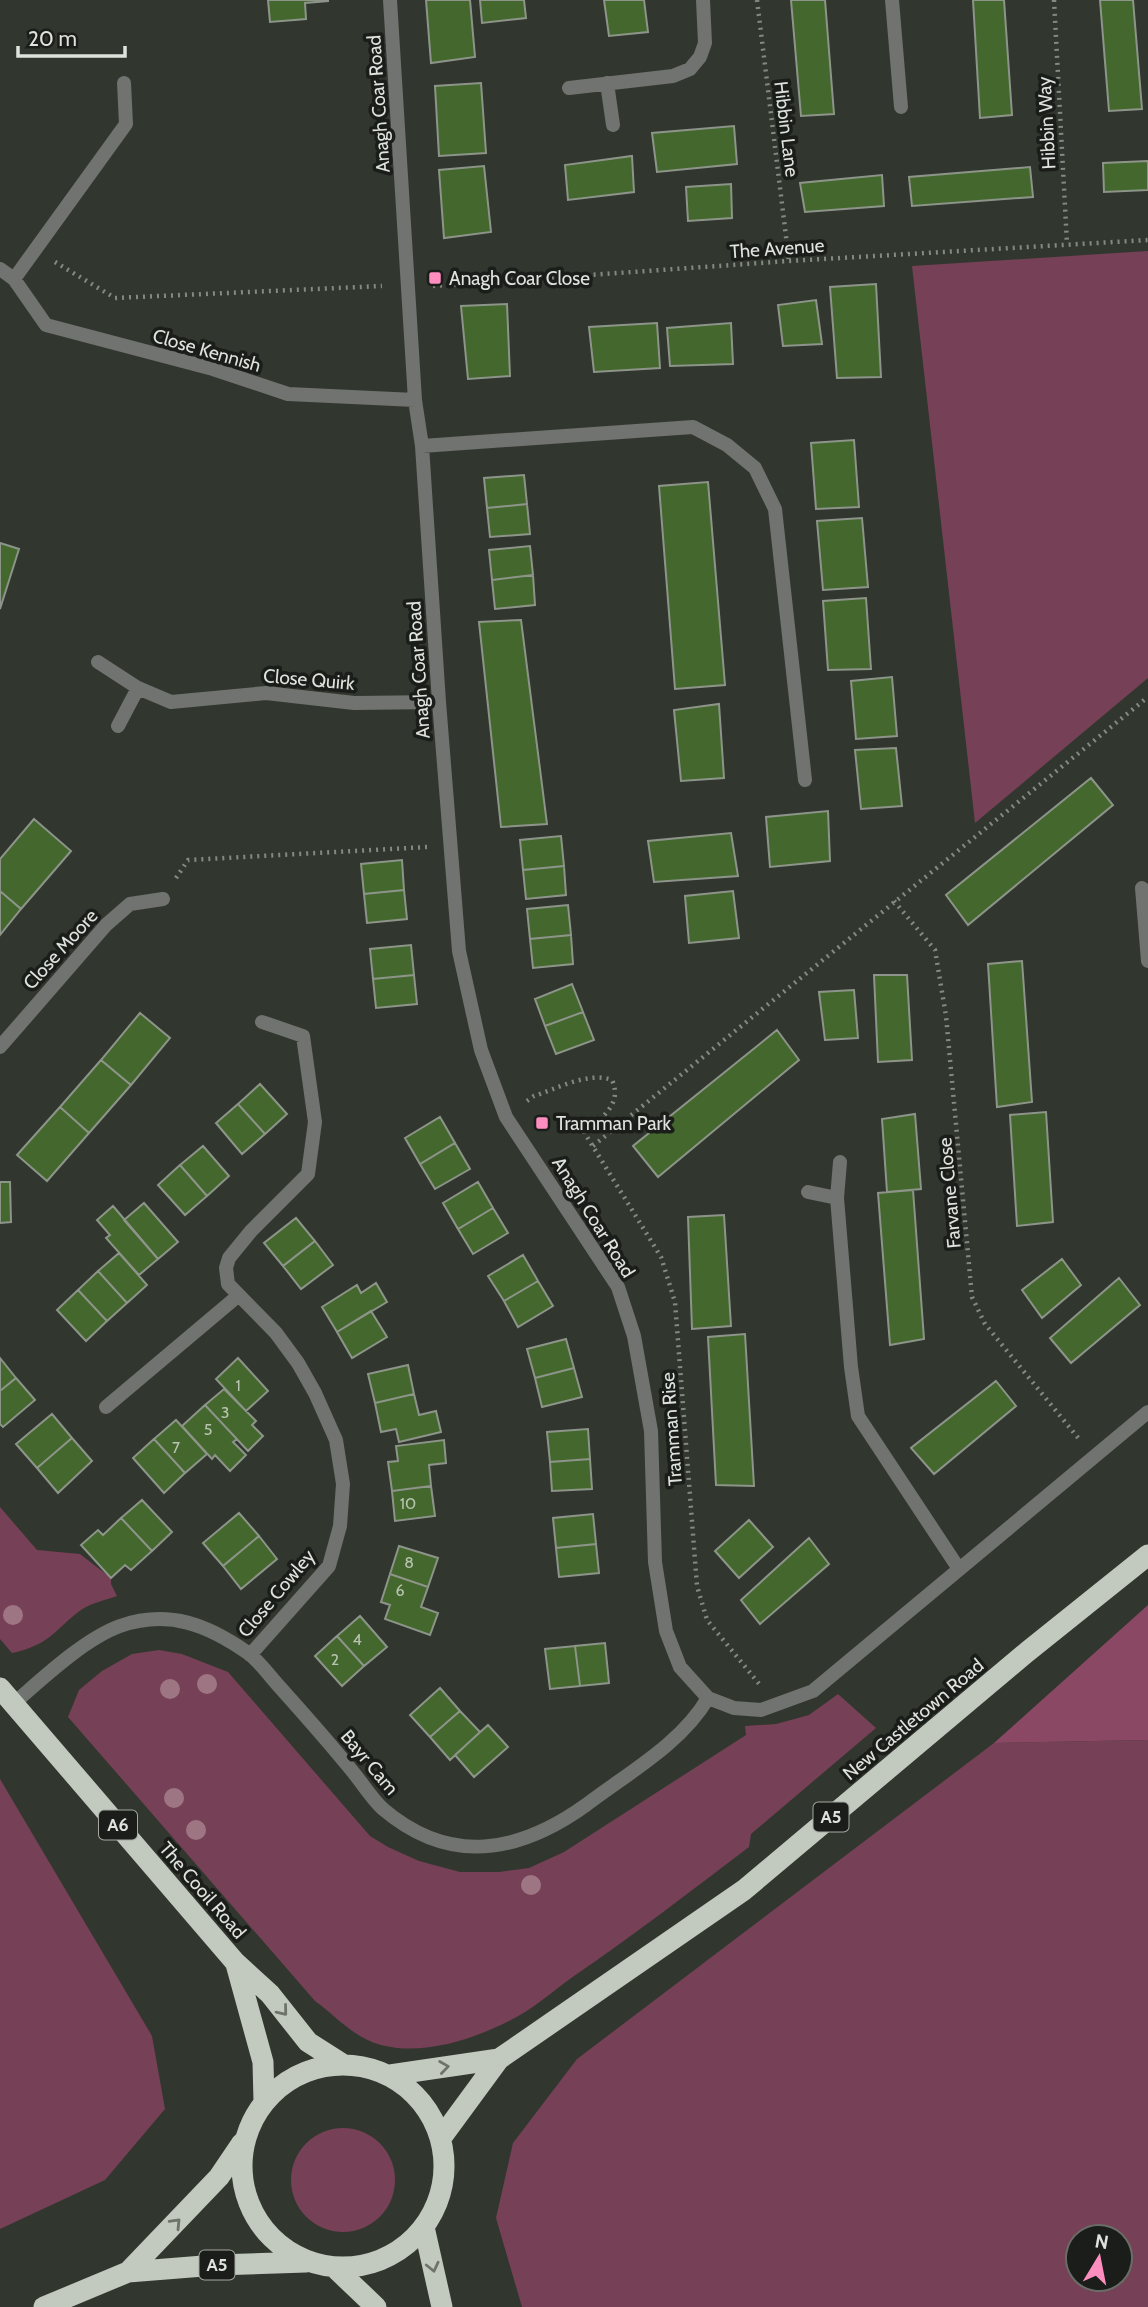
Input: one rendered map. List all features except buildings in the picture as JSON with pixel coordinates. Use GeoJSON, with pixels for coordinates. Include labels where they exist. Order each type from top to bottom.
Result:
{"type":"FeatureCollection","features":[{"type":"Feature","properties":{"kind":"highway","name":"New Castletown Road"},"geometry":{"type":"LineString","coordinates":[[499,2059],[744,1890],[1027,1652],[1148,1555]]}},
{"type":"Feature","properties":{"kind":"highway","name":"The Cooil Road"},"geometry":{"type":"LineString","coordinates":[[7,1696],[235,1962],[270,1994],[308,2042],[341,2063]]}},
{"type":"Feature","properties":{"kind":"highway","name":"The Cooil Road"},"geometry":{"type":"LineString","coordinates":[[235,1962],[263,2062],[264,2102]]}},
{"type":"Feature","properties":{"kind":"highway","name":"A5"},"geometry":{"type":"LineString","coordinates":[[390,2075],[499,2059]]}},
{"type":"Feature","properties":{"kind":"highway","name":"A5"},"geometry":{"type":"LineString","coordinates":[[441,2138],[499,2059]]}},
{"type":"Feature","properties":{"kind":"highway"},"geometry":{"type":"LineString","coordinates":[[341,2063],[372,2068],[390,2075],[407,2087],[422,2102],[433,2119],[441,2138],[444,2162],[443,2186],[436,2208],[424,2227],[404,2247],[361,2267],[335,2267],[306,2262],[272,2241],[257,2220],[246,2194],[242,2167],[245,2139],[264,2102],[293,2077],[341,2063]]}},
{"type":"Feature","properties":{"kind":"highway","name":"A5"},"geometry":{"type":"LineString","coordinates":[[128,2272],[219,2177],[245,2139]]}},
{"type":"Feature","properties":{"kind":"highway"},"geometry":{"type":"LineString","coordinates":[[424,2227],[442,2307]]}},
{"type":"Feature","properties":{"kind":"highway","name":"A5"},"geometry":{"type":"LineString","coordinates":[[44,2307],[128,2272],[306,2262]]}},
{"type":"Feature","properties":{"kind":"highway"},"geometry":{"type":"LineString","coordinates":[[335,2267],[376,2307]]}},
{"type":"Feature","properties":{"kind":"street","name":"Anagh Coar Road"},"geometry":{"type":"LineString","coordinates":[[390,0],[415,400],[422,446],[459,951],[485,1061],[506,1117],[618,1287],[634,1336],[651,1430],[655,1562],[666,1631],[680,1667],[708,1698]]}},
{"type":"Feature","properties":{"kind":"street"},"geometry":{"type":"LineString","coordinates":[[569,88],[673,75],[690,69],[700,57],[705,43],[703,0]]}},
{"type":"Feature","properties":{"kind":"street"},"geometry":{"type":"LineString","coordinates":[[892,0],[901,107]]}},
{"type":"Feature","properties":{"kind":"street"},"geometry":{"type":"LineString","coordinates":[[14,279],[126,124],[124,83]]}},
{"type":"Feature","properties":{"kind":"street"},"geometry":{"type":"LineString","coordinates":[[607,83],[613,124]]}},
{"type":"Feature","properties":{"kind":"street","name":"Close Kennish"},"geometry":{"type":"LineString","coordinates":[[0,269],[14,279],[46,325],[213,369],[288,394],[415,400]]}},
{"type":"Feature","properties":{"kind":"street"},"geometry":{"type":"LineString","coordinates":[[422,446],[693,427],[727,445],[755,468],[775,509],[805,780]]}},
{"type":"Feature","properties":{"kind":"street","name":"Close Quirk"},"geometry":{"type":"LineString","coordinates":[[98,662],[138,688],[171,702],[266,693],[354,703],[439,702]]}},
{"type":"Feature","properties":{"kind":"street"},"geometry":{"type":"LineString","coordinates":[[118,726],[138,688]]}},
{"type":"Feature","properties":{"kind":"street"},"geometry":{"type":"LineString","coordinates":[[1142,888],[1148,961]]}},
{"type":"Feature","properties":{"kind":"street","name":"Close Moore"},"geometry":{"type":"LineString","coordinates":[[0,1047],[106,925],[130,904],[163,899]]}},
{"type":"Feature","properties":{"kind":"street","name":"Close Cowley"},"geometry":{"type":"LineString","coordinates":[[250,1655],[329,1566],[340,1526],[343,1484],[336,1440],[315,1393],[276,1333],[228,1284],[226,1276],[229,1258],[251,1231],[308,1174],[315,1122],[303,1036],[262,1022]]}},
{"type":"Feature","properties":{"kind":"street"},"geometry":{"type":"LineString","coordinates":[[840,1163],[837,1198],[851,1367],[858,1416],[959,1569]]}},
{"type":"Feature","properties":{"kind":"street"},"geometry":{"type":"LineString","coordinates":[[808,1192],[837,1198]]}},
{"type":"Feature","properties":{"kind":"street"},"geometry":{"type":"LineString","coordinates":[[106,1407],[239,1295]]}},
{"type":"Feature","properties":{"kind":"street"},"geometry":{"type":"LineString","coordinates":[[708,1698],[734,1708],[761,1710],[813,1691],[1148,1412]]}},
{"type":"Feature","properties":{"kind":"street","name":"Bayr Cam"},"geometry":{"type":"LineString","coordinates":[[7,1696],[102,1634],[122,1625],[165,1617],[191,1622],[250,1655],[298,1707],[381,1808],[414,1831],[448,1843],[484,1848],[526,1839],[560,1824],[668,1744],[696,1718],[708,1698]]}},
{"type":"Feature","properties":{"kind":"path","name":"Hibbin Lane"},"geometry":{"type":"LineString","coordinates":[[757,0],[789,261]]}},
{"type":"Feature","properties":{"kind":"path","name":"Hibbin Way"},"geometry":{"type":"LineString","coordinates":[[1054,0],[1067,244]]}},
{"type":"Feature","properties":{"kind":"path","name":"The Avenue"},"geometry":{"type":"LineString","coordinates":[[36,249],[115,298],[368,285],[409,288],[789,261],[1148,240]]}},
{"type":"Feature","properties":{"kind":"path"},"geometry":{"type":"LineString","coordinates":[[534,1096],[584,1080],[603,1077],[612,1080],[616,1089],[614,1103],[605,1117],[584,1132],[593,1146],[1148,697]]}},
{"type":"Feature","properties":{"kind":"path"},"geometry":{"type":"LineString","coordinates":[[163,899],[188,860],[450,845]]}},
{"type":"Feature","properties":{"kind":"path","name":"Farvane Close"},"geometry":{"type":"LineString","coordinates":[[894,901],[935,950],[946,1016],[972,1297],[985,1324],[1094,1457]]}},
{"type":"Feature","properties":{"kind":"path","name":"Tramman Rise"},"geometry":{"type":"LineString","coordinates":[[593,1146],[661,1257],[675,1303],[697,1586],[707,1620],[776,1705]]}},
{"type":"Feature","properties":{"kind":"shaded area"},"geometry":{"type":"Polygon","coordinates":[[[1148,251],[1148,678],[975,823],[912,266],[1148,251]]]}},
{"type":"Feature","properties":{"kind":"shaded area"},"geometry":{"type":"Polygon","coordinates":[[[0,1507],[37,1550],[80,1554],[111,1578],[117,1596],[85,1608],[35,1646],[12,1653],[0,1639],[0,1507]]]}},
{"type":"Feature","properties":{"kind":"shaded area"},"geometry":{"type":"Polygon","coordinates":[[[1148,1605],[1148,1740],[994,1743],[1148,1605]]]}},
{"type":"Feature","properties":{"kind":"shaded area"},"geometry":{"type":"Polygon","coordinates":[[[159,1650],[182,1654],[228,1672],[370,1836],[419,1861],[460,1872],[499,1872],[529,1868],[564,1852],[746,1735],[745,1726],[776,1724],[809,1715],[838,1694],[876,1728],[751,1834],[749,1847],[526,2011],[463,2040],[413,2049],[397,2048],[362,2037],[315,2001],[68,1717],[79,1690],[102,1671],[132,1654],[159,1650]]]}},
{"type":"Feature","properties":{"kind":"shaded area"},"geometry":{"type":"Polygon","coordinates":[[[1148,1740],[1148,2307],[522,2307],[496,2218],[513,2143],[577,2059],[994,1743],[1148,1740]]]}},
{"type":"Feature","properties":{"kind":"shaded area"},"geometry":{"type":"Polygon","coordinates":[[[0,1779],[152,2036],[165,2109],[105,2180],[0,2229],[0,1779]]]}},
{"type":"Feature","properties":{"kind":"shaded area"},"geometry":{"type":"Polygon","coordinates":[[[343,2128],[363,2132],[380,2143],[391,2160],[395,2180],[391,2200],[380,2217],[363,2228],[343,2232],[323,2228],[306,2217],[295,2200],[291,2180],[295,2160],[306,2143],[323,2132],[343,2128]]]}},
{"type":"Feature","properties":{"kind":"place","name":"Anagh Coar Close"},"geometry":{"type":"Point","coordinates":[435,278]}},
{"type":"Feature","properties":{"kind":"place","name":"Tramman Park"},"geometry":{"type":"Point","coordinates":[542,1123]}}]}
